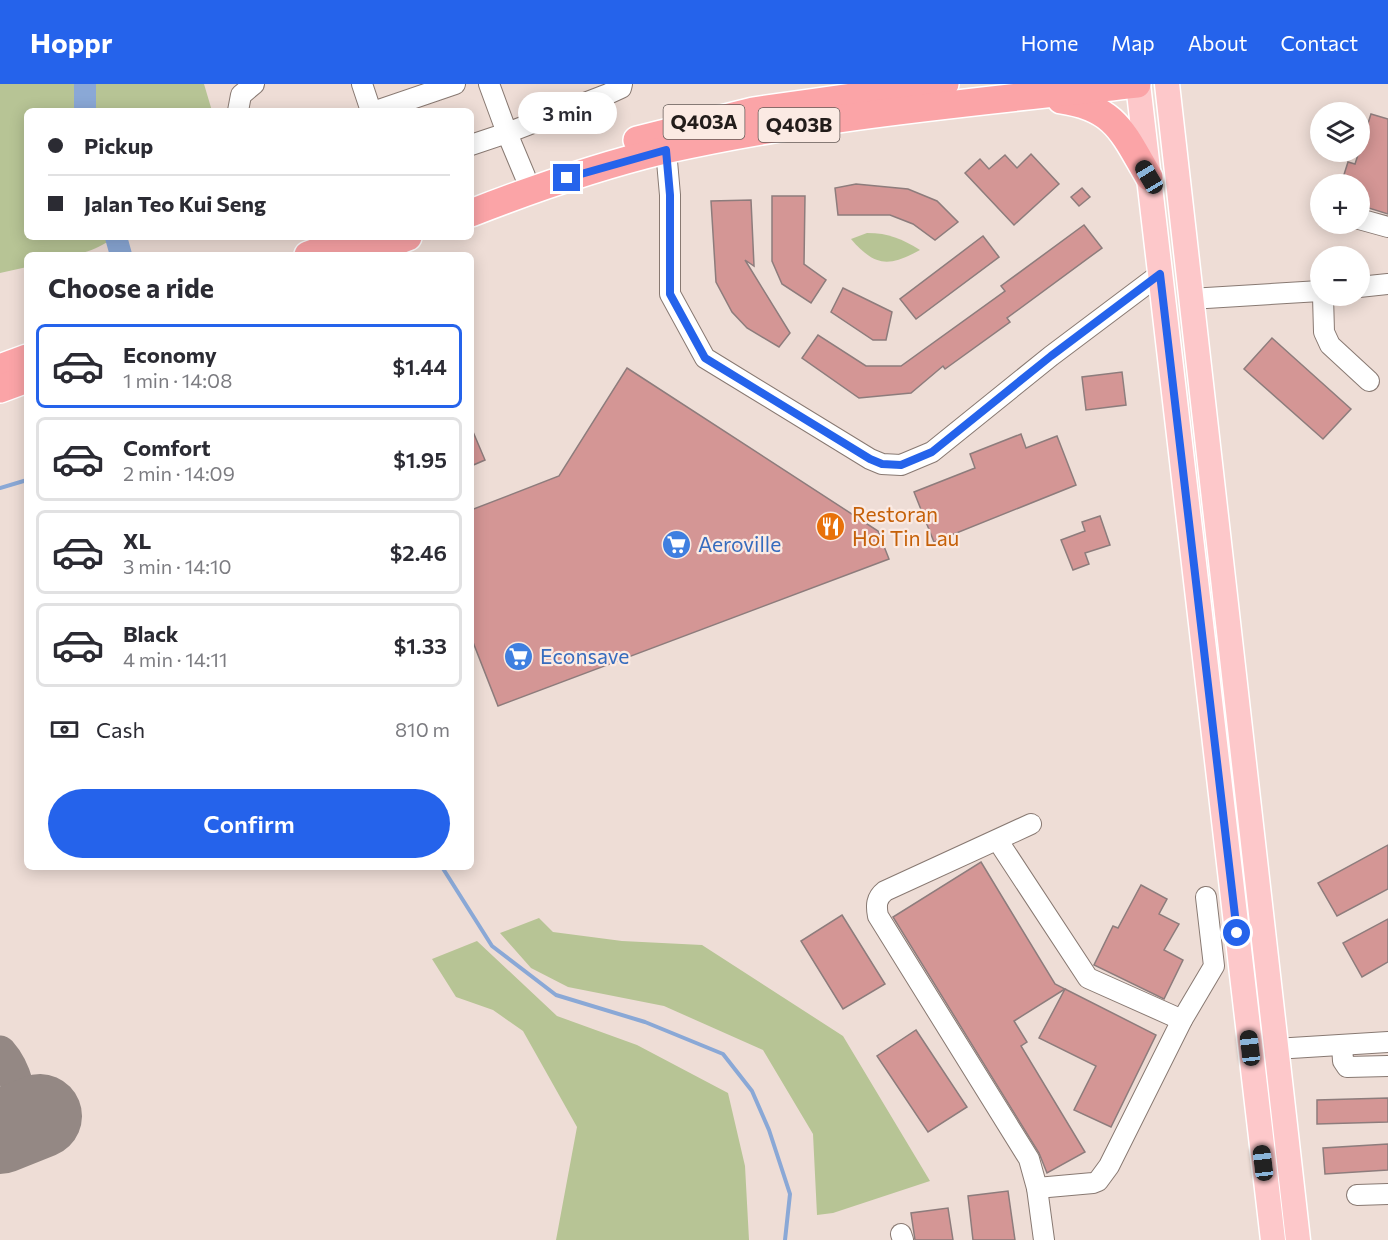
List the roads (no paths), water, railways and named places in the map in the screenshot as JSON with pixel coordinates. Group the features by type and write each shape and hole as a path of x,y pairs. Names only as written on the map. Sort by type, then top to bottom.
{"highway":[{"name":"Q403A","path":"474,195 636,140 753,111 945,84"},
{"name":"Q403B","path":"474,212 546,184 666,150 839,118 1138,84"},
{"path":"1035,96 1086,104 1103,112 1121,130 1149,177"},
{"path":"316,252 350,240"},
{"path":"369,252 400,240"},
{"path":"0,368 24,359"},
{"path":"0,389 24,380"}],"main road":[{"path":"1138,84 1273,1240"},
{"path":"1167,84 1218,554 1298,1240"},
{"path":"1258,1240 1269,1209"}],"street":[{"path":"239,108 241,95 254,84"},
{"path":"362,84 370,108"},
{"path":"385,108 455,84"},
{"path":"489,84 525,176"},
{"path":"474,145 608,94 621,88 622,84"},
{"path":"666,150 670,195 670,294 705,358 870,459 882,464 901,465 932,452 1051,356 1160,274"},
{"path":"1370,222 1388,227"},
{"path":"1370,286 1388,284"},
{"path":"1190,298 1310,292"},
{"path":"1323,306 1324,332 1330,345 1369,381"},
{"path":"1030,824 998,841 885,891 880,895 877,910 878,916 1029,1159 1037,1188 1044,1240"},
{"path":"998,841 1088,978 1182,1020"},
{"path":"1037,1188 1093,1183 1104,1175 1182,1020 1214,966 1206,897"},
{"path":"1275,1049 1388,1042"},
{"path":"1342,1045 1343,1061 1347,1067 1388,1066"},
{"path":"1357,1195 1388,1194"}],"waterway":[{"path":"85,84 85,108"},
{"path":"117,240 120,252"},
{"path":"0,488 24,481"},
{"path":"444,870 492,946 556,995 645,1022 723,1054 752,1091 769,1130 790,1194 785,1240"}],"place":[{"name":"Restoran Hoi Tin Lau","path":"831,527"},
{"name":"Aeroville","path":"677,545"},
{"name":"Econsave","path":"519,657"}]}
